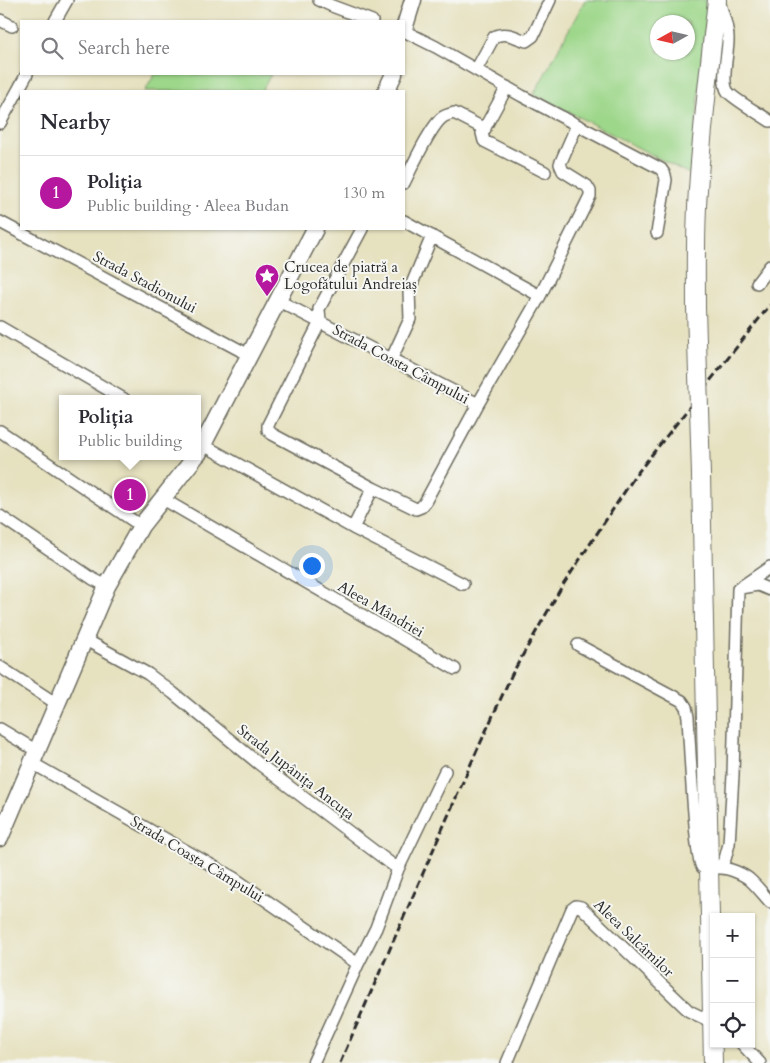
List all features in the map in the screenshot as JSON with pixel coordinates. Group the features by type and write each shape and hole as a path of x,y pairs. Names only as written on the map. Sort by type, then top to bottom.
{"main road":[{"path":"713,1003 715,868 696,308 696,245 703,126 718,0"},
{"path":"713,1048 713,1063"}],"street":[{"path":"56,20 67,0"},
{"path":"319,0 369,20"},
{"path":"476,70 494,37 498,34 505,34 526,41 533,36 550,0"},
{"path":"718,0 726,23 728,39 725,75 727,91 770,121"},
{"path":"405,27 413,2"},
{"path":"0,20 12,26"},
{"path":"405,31 661,169 666,180 657,233"},
{"path":"0,123 26,75"},
{"path":"386,90 394,75"},
{"path":"507,87 482,133 484,141 545,172"},
{"path":"405,181 434,127 441,118 454,113 485,129"},
{"name":"Strada Coasta Câmpului","path":"277,300 478,404 540,296 590,196 590,191 586,186 563,171 560,164 577,125"},
{"name":"Strada Stadionului","path":"0,222 249,355"},
{"path":"405,222 540,296"},
{"path":"201,443 314,230"},
{"name":"Strada Coasta Câmpului","path":"361,230 319,309 320,322 268,425 268,430 272,434 373,488"},
{"path":"391,360 410,319 409,291 432,236"},
{"path":"757,283 770,266"},
{"path":"0,327 117,395"},
{"path":"353,528 373,488 416,509 421,507 478,404"},
{"path":"0,431 141,526"},
{"path":"201,451 463,584"},
{"path":"0,838 107,586 141,526 190,460"},
{"name":"Aleea Mândriei","path":"163,499 454,669"},
{"path":"0,516 92,579 107,586"},
{"path":"738,589 770,567"},
{"path":"738,589 758,585 770,590"},
{"path":"715,868 725,859 729,844 733,775 738,589"},
{"name":"Strada Jupânița Ancuța","path":"84,639 154,679 258,763 398,869"},
{"path":"578,645 682,702 686,707 696,840 700,864 702,868 732,871 748,878 770,902"},
{"path":"0,667 57,704"},
{"name":"Strada Coasta Câmpului","path":"0,729 34,757 234,878 358,964"},
{"path":"313,1063 376,928 398,869 445,770"},
{"name":"Aleea Salcâmilor","path":"507,1063 572,910 576,906 581,907 689,1011 710,1028"},
{"path":"746,1048 760,1063"}],"green space":[{"path":"585,0 708,0 691,175 534,94"},
{"path":"154,75 270,75 263,90 146,90"}],"railway":[{"path":"340,1063 512,674 561,588 635,476 770,305"}],"place":[{"name":"Crucea de piatră a Logofătului Andreiaș","path":"267,297"},
{"name":"Poliția","path":"130,495"}]}
